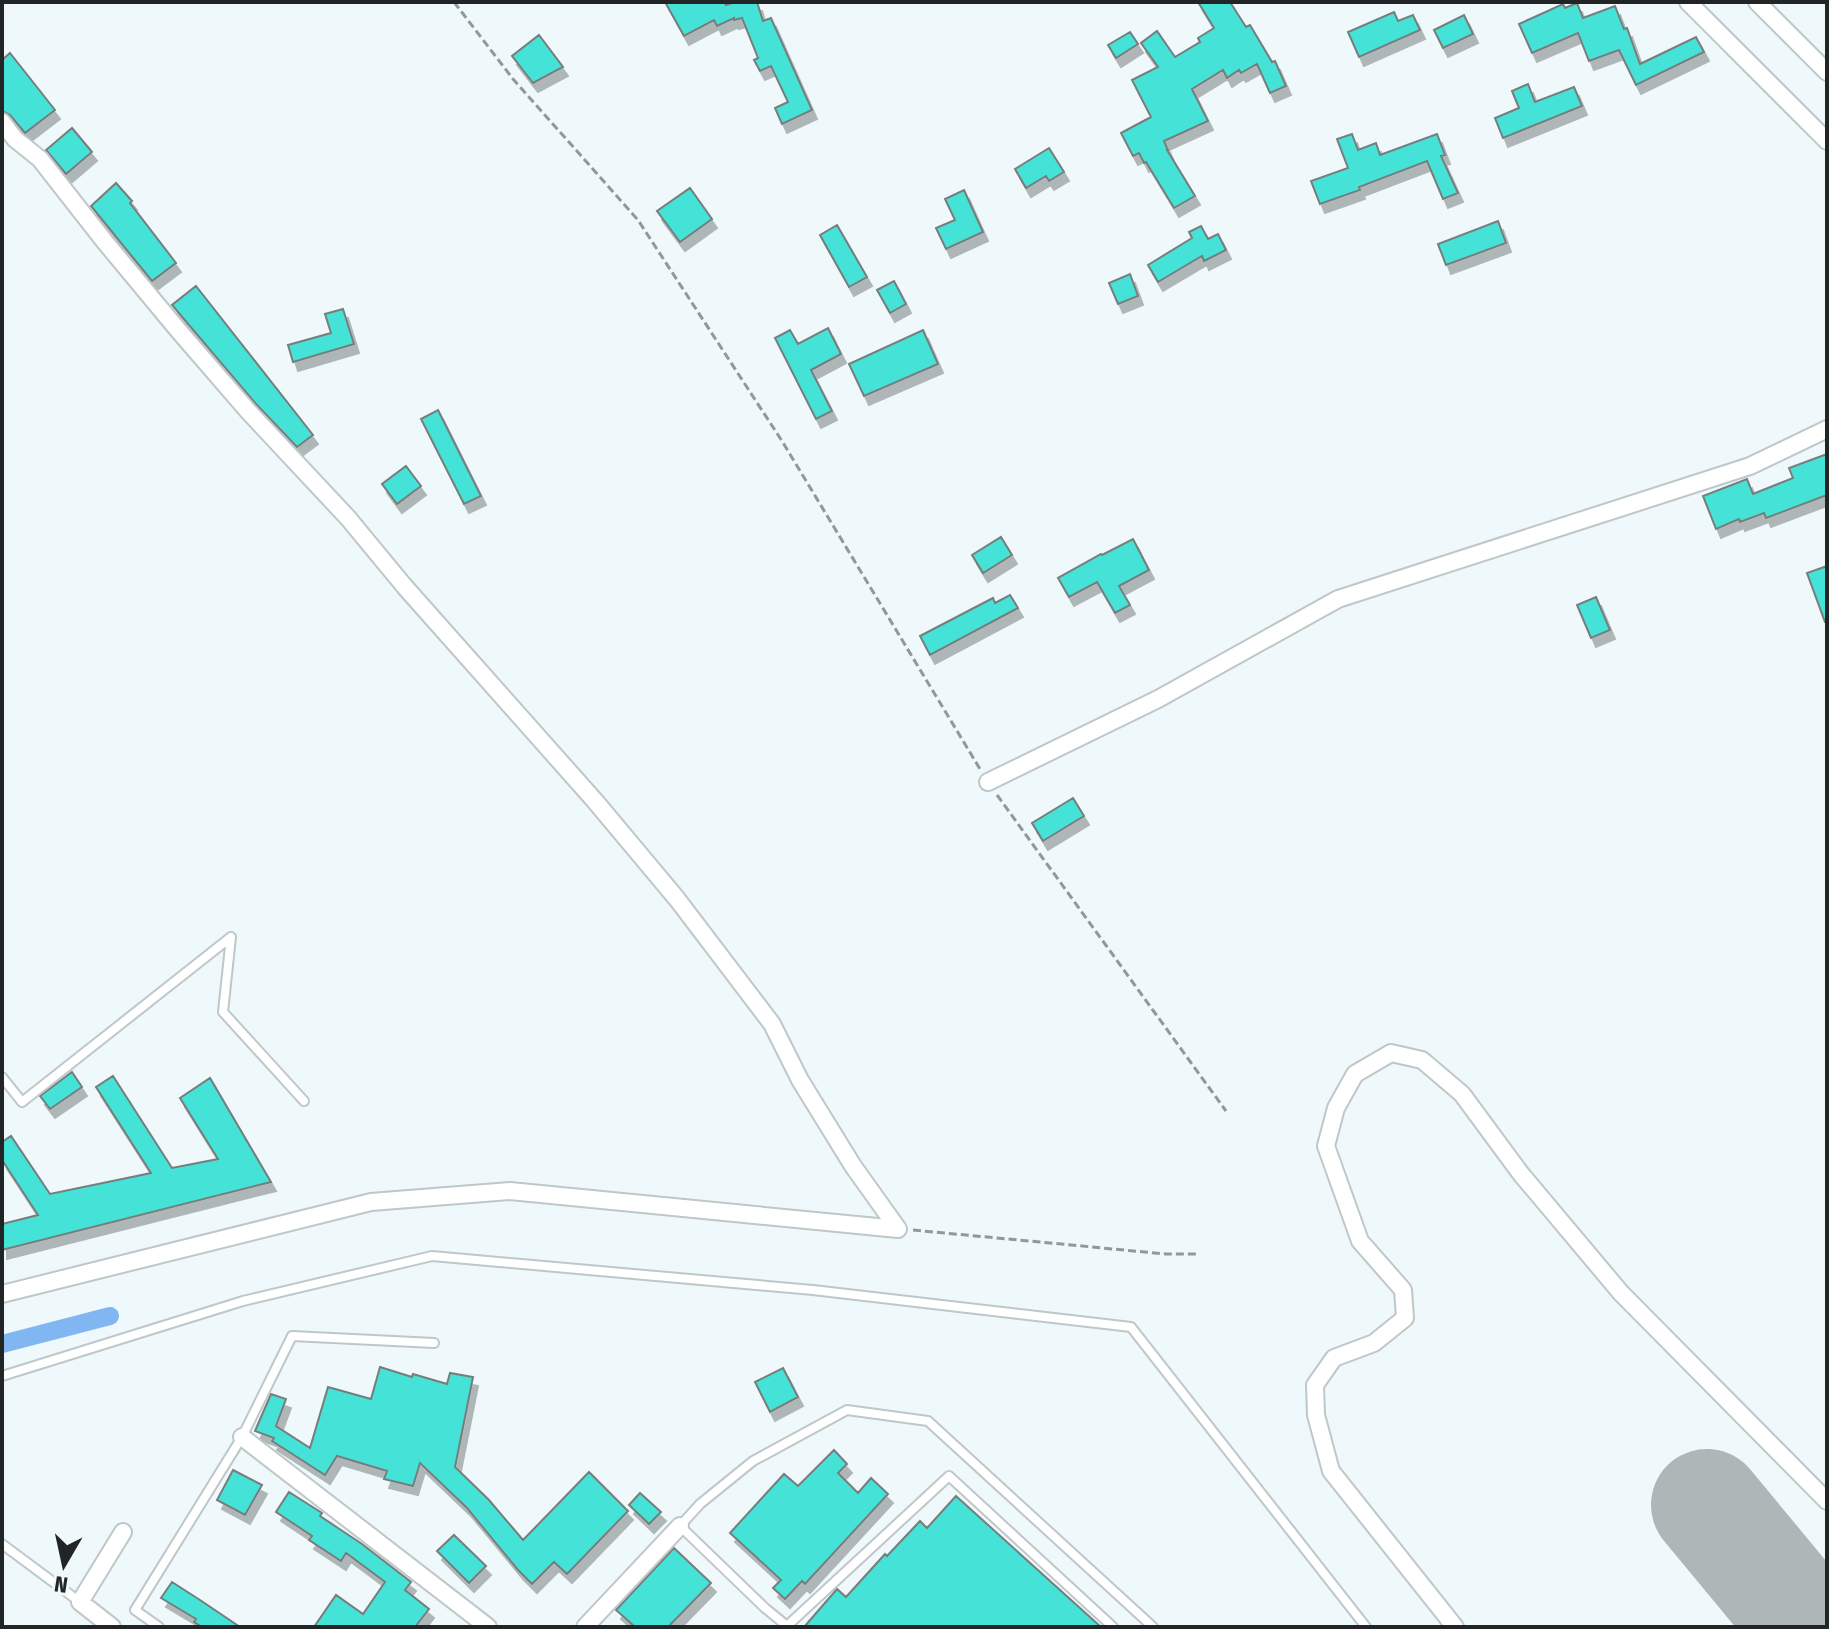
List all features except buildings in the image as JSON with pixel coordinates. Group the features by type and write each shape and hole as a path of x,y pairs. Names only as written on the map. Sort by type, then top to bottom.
{"street":[{"path":"1688,2 1827,141"},
{"path":"1757,2 1827,72"},
{"path":"2,122 15,139 40,159 188,342 348,518 677,899 772,1024 800,1080 853,1166 898,1229"},
{"path":"988,782 1158,699 1338,599 1750,466 1827,429"},
{"path":"1455,1627 1331,1471 1316,1415 1315,1385 1334,1358 1374,1343 1405,1318 1403,1290 1360,1241 1326,1146 1336,1108 1355,1074 1391,1053 1422,1060 1462,1094 1521,1174 1621,1293 1827,1501"},
{"path":"2,1294 371,1202 495,1192 898,1229"},
{"path":"242,1437 488,1627"},
{"path":"585,1627 680,1526"},
{"path":"112,1627 80,1602 123,1532"}],"lane":[{"path":"2,1077 22,1102 231,937 223,1012 304,1101"},
{"path":"2,1376 243,1301 432,1256 813,1290 1131,1327 1366,1627"},
{"path":"159,1627 135,1610 242,1437 292,1336 434,1343"},
{"path":"1113,1627 949,1476 786,1626 680,1526 700,1504 753,1461 847,1410 928,1421 1153,1627"},
{"path":"2,1544 80,1602"}],"path":[{"path":"454,2 513,79 638,220 782,441 988,782 1226,1111"},
{"path":"898,1229 1166,1254 1197,1254"}],"waterway":[{"path":"2,1344 110,1316"}],"runway":[{"path":"1707,1505 1808,1627"}]}
